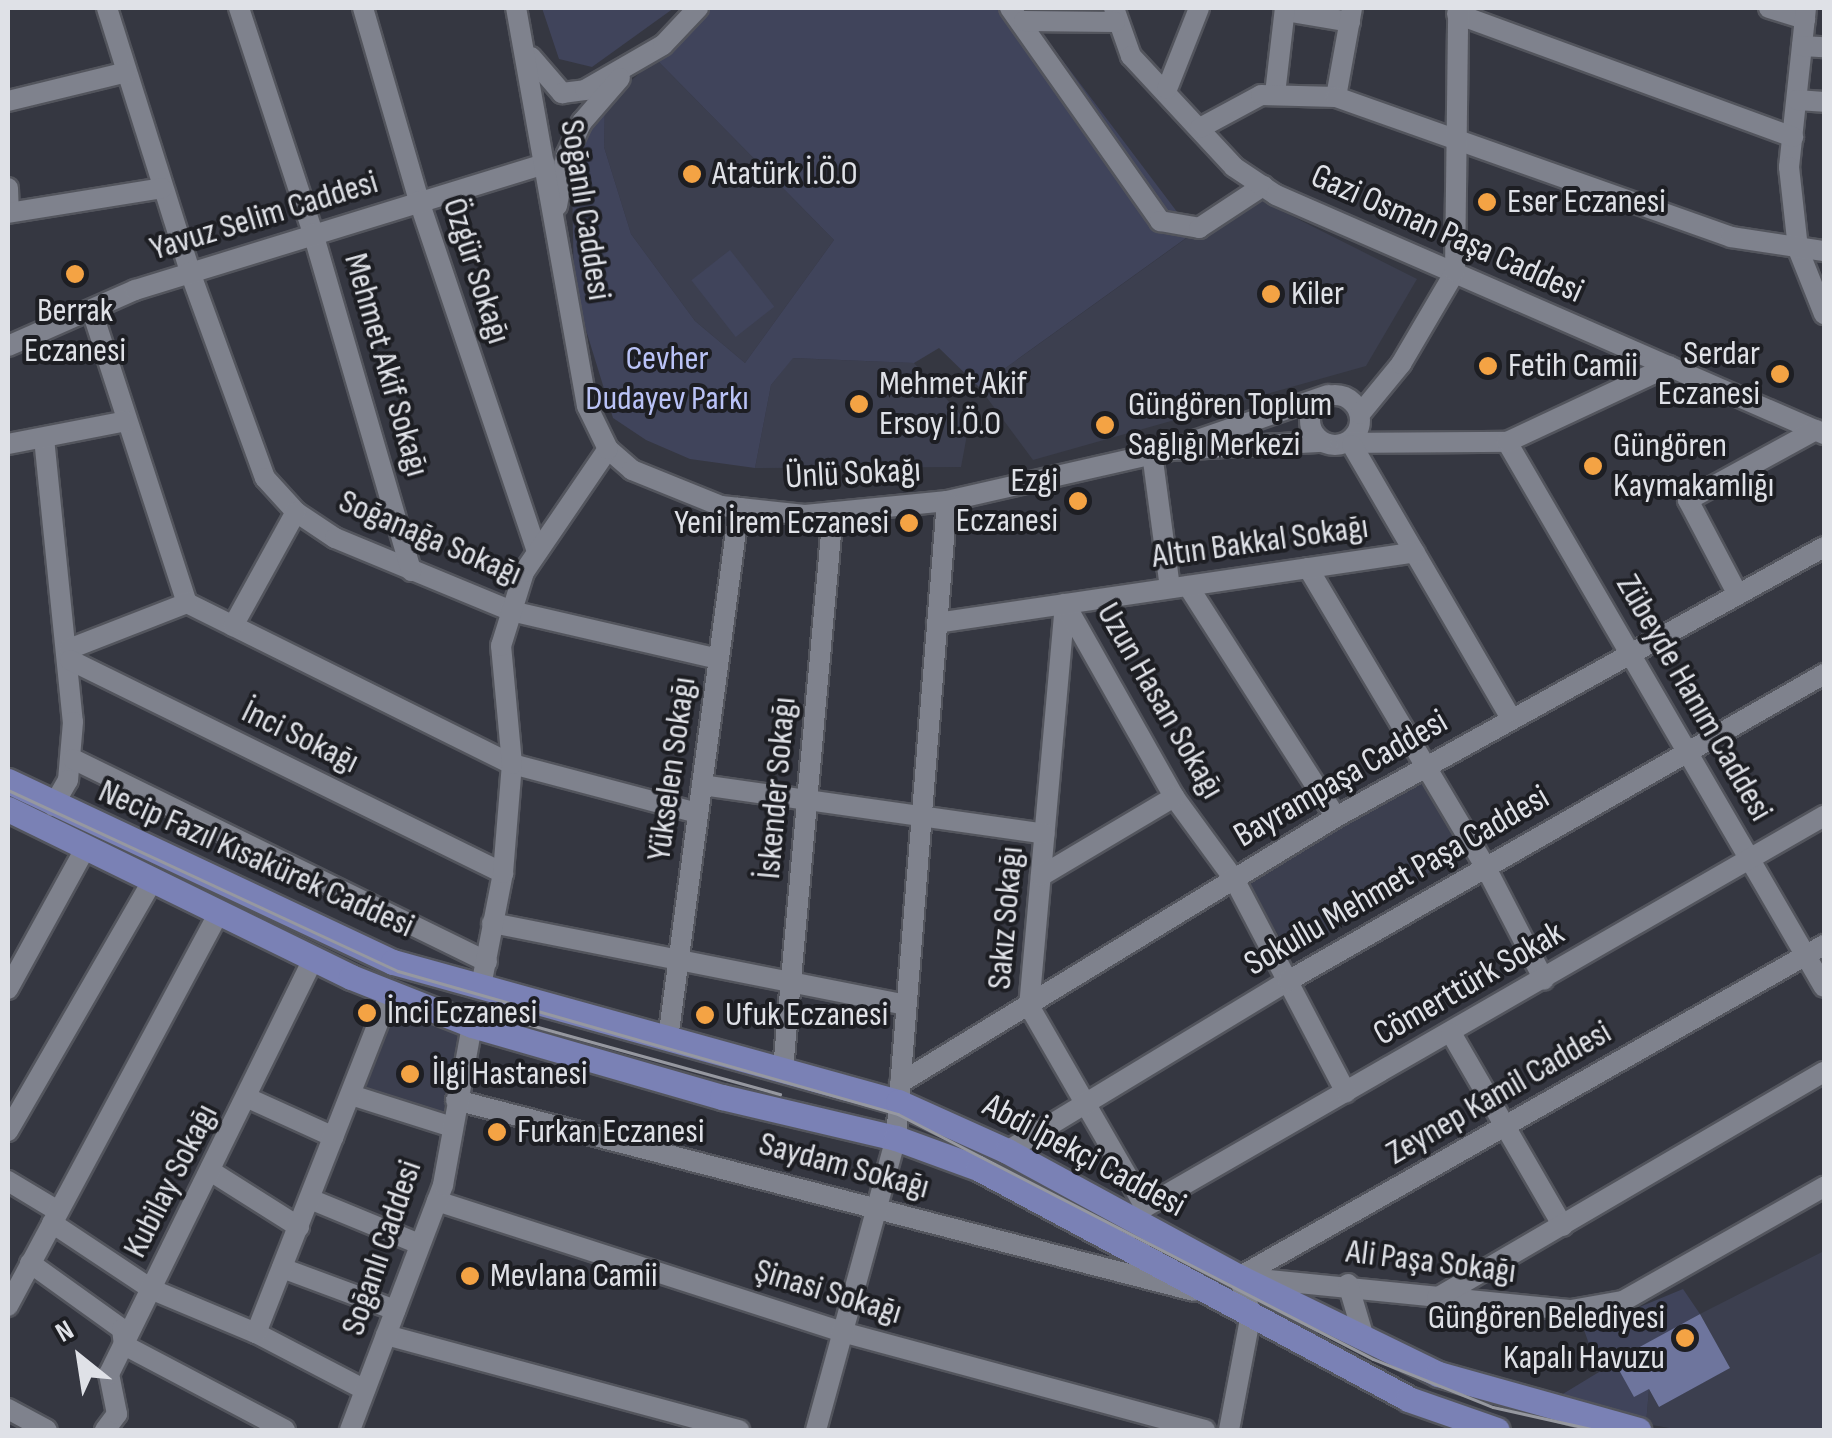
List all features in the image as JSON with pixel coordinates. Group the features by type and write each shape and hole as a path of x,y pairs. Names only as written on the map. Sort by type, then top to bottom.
{"main road":[{"name":"Necip Fazıl Kısakürek Caddesi","path":"8,782 393,962 484,974"},
{"name":"Necip Fazıl Kısakürek Caddesi","path":"8,809 218,915 390,993 472,1025"},
{"name":"Abdi İpekçi Caddesi","path":"484,974 668,1039 783,1069 899,1093 1239,1277 1364,1338 1498,1395 1638,1430"},
{"name":"Abdi İpekçi Caddesi","path":"472,1025 722,1097 896,1138 978,1168 1408,1398 1497,1430"}],"street":[{"name":"Soğanağa Sokağı","path":"107,8 190,272 265,478 296,512 335,538 511,611 719,659"},
{"name":"Mehmet Akif Sokağı","path":"239,8 313,233 412,571"},
{"name":"Özgür Sokağı","path":"363,8 418,202 537,552"},
{"name":"Soğanlı Caddesi","path":"516,8 545,164 552,233 587,406 608,449"},
{"path":"552,233 566,156 582,122 624,73 698,8"},
{"path":"1168,89 1199,8"},
{"path":"1769,8 1806,13 1793,136 1798,249 1824,314"},
{"path":"1275,94 1285,9 1351,15 1336,97"},
{"path":"1349,444 1358,431 1360,414 1401,364 1454,272 1458,10 1793,136"},
{"path":"1017,14 1114,15"},
{"path":"1017,14 1160,221 1200,228 1263,186"},
{"name":"Gazi Osman Paşa Caddesi","path":"1114,15 1132,56 1168,89 1234,168 1263,186 1820,432"},
{"path":"1802,46 1824,47"},
{"path":"526,48 562,92 624,73"},
{"path":"8,101 128,72"},
{"path":"1200,128 1261,95 1336,97 1730,238 1824,250"},
{"path":"1797,100 1824,102"},
{"name":"Yavuz Selim Caddesi","path":"8,346 190,272 545,164"},
{"path":"8,188 8,212 162,188"},
{"path":"92,311 187,603 512,764 698,813"},
{"path":"1322,442 1312,430 1310,414 1336,396 1401,364"},
{"path":"1162,451 1322,442 1507,442 1669,366"},
{"path":"1336,396 1360,414"},
{"path":"1162,451 1336,396"},
{"path":"8,444 126,421"},
{"path":"1737,593 1688,500 1820,432"},
{"path":"44,438 69,655 73,760 53,806"},
{"name":"Zübeyde Hanım Caddesi","path":"1507,442 1749,858 1816,951 1824,987"},
{"path":"1349,444 1511,718"},
{"path":"73,760 484,974 502,872 512,764 501,646 511,611 537,552 608,449"},
{"name":"Ünlü Sokağı","path":"608,449 632,470 739,508 833,512 947,502 1162,451"},
{"path":"1162,451 1179,587 1336,817"},
{"path":"816,1430 896,1138 947,502"},
{"name":"Yükselen Sokağı","path":"668,1039 739,508"},
{"path":"233,626 296,512"},
{"name":"İskender Sokağı","path":"783,1069 794,982 833,512"},
{"name":"Bayrampaşa Caddesi","path":"899,1093 1029,1006 1336,817 1737,593 1823,550"},
{"name":"Altın Bakkal Sokağı","path":"937,623 1415,552"},
{"path":"1308,568 1486,866 1544,980"},
{"path":"69,655 187,603"},
{"name":"Uzun Hasan Sokağı","path":"1065,604 1174,797 1234,880 1346,1092"},
{"name":"Sakız Sokağı","path":"1065,604 1029,1006 1145,1207"},
{"name":"İnci Sokağı","path":"69,655 502,872"},
{"name":"Sokullu Mehmet Paşa Caddesi","path":"1007,1151 1288,981 1824,674"},
{"path":"702,785 1045,834"},
{"path":"1041,876 1174,797"},
{"name":"Cömerttürk Sokak","path":"1145,1207 1824,816"},
{"path":"8,989 85,849"},
{"path":"8,1132 151,882"},
{"path":"8,1306 218,915"},
{"path":"492,924 906,1005"},
{"name":"Zeynep Kamil Caddesi","path":"1239,1277 1816,951"},
{"name":"Kubilay Sokağı","path":"105,1430 117,1414 109,1374 212,1172 313,959"},
{"path":"256,1333 390,993"},
{"name":"Soğanlı Caddesi","path":"350,1430 437,1201 472,1025"},
{"path":"1451,1033 1563,1226"},
{"path":"1437,1298 1824,1072"},
{"path":"351,1095 452,1127"},
{"path":"248,1098 334,1137"},
{"name":"Saydam Sokağı","path":"456,1100 1216,1297"},
{"path":"212,1172 299,1227"},
{"path":"8,1181 153,1290 256,1333 365,1390"},
{"name":"Ali Paşa Sokağı","path":"1239,1277 1348,1284 1437,1298 1572,1310 1623,1301 1824,1188"},
{"path":"310,1199 418,1244"},
{"name":"Şinasi Sokağı","path":"437,1201 842,1332 1205,1430"},
{"path":"30,1263 122,1330 124,1345 286,1430"},
{"path":"282,1268 395,1310"},
{"path":"1229,1430 1251,1314 1239,1277"},
{"path":"1348,1284 1364,1338"},
{"path":"386,1335 739,1430"},
{"path":"8,1409 47,1430"}],"shaded area":[{"path":"656,59 834,240 745,363 695,321 631,234 604,147 605,103"},
{"path":"1248,194 1417,279 1366,366 1033,460 979,387"},
{"name":"Mehmet Akif Ersoy İ.Ö.O","path":"792,358 914,363 969,424 961,467 755,468 771,385"},
{"path":"1420,779 1464,852 1291,956 1247,883"},
{"name":"İlgi Hastanesi","path":"392,1002 466,1034 443,1117 359,1088"},
{"path":"1824,1251 1824,1430 1681,1430 1646,1424 1649,1389 1659,1407 1729,1368 1700,1314"},
{"name":"Güngören Belediyesi Kapalı Havuzu","path":"1700,1314 1730,1368 1659,1407 1649,1389 1634,1397 1614,1361"}],"green space":[{"path":"542,8 674,8 592,67 559,59"},
{"name":"Cevher Dudayev Parkı","path":"700,8 1023,8 1193,233 979,387 939,348 914,363 793,358 771,385 755,468 690,459 646,440 613,418 574,291 572,180 577,149 605,103 604,147 631,234 695,321 745,363 834,240 656,59"},
{"path":"730,250 774,307 736,337 691,280"},
{"path":"1683,1289 1700,1314 1614,1362 1649,1389 1646,1424 1548,1403 1599,1372 1584,1330"}],"tram line":[{"path":"8,790 398,971 898,1114 1373,1359 1493,1407 1596,1430"},
{"path":"466,1007 780,1094"}],"place":[{"name":"Atatürk İ.Ö.O","path":"692,174"},
{"name":"Eser Eczanesi","path":"1487,202"},
{"name":"Berrak Eczanesi","path":"75,274"},
{"name":"Kiler","path":"1271,294"},
{"name":"Fetih Camii","path":"1488,366"},
{"name":"Serdar Eczanesi","path":"1780,374"},
{"name":"Mehmet Akif Ersoy İ.Ö.O","path":"859,404"},
{"name":"Güngören Toplum Sağlığı Merkezi","path":"1105,425"},
{"name":"Güngören Kaymakamlığı","path":"1593,466"},
{"name":"Ezgi Eczanesi","path":"1078,501"},
{"name":"Yeni İrem Eczanesi","path":"909,523"},
{"name":"İnci Eczanesi","path":"367,1013"},
{"name":"Ufuk Eczanesi","path":"705,1015"},
{"name":"İlgi Hastanesi","path":"410,1074"},
{"name":"Furkan Eczanesi","path":"497,1132"},
{"name":"Mevlana Camii","path":"470,1276"},
{"name":"Güngören Belediyesi Kapalı Havuzu","path":"1685,1338"}]}
